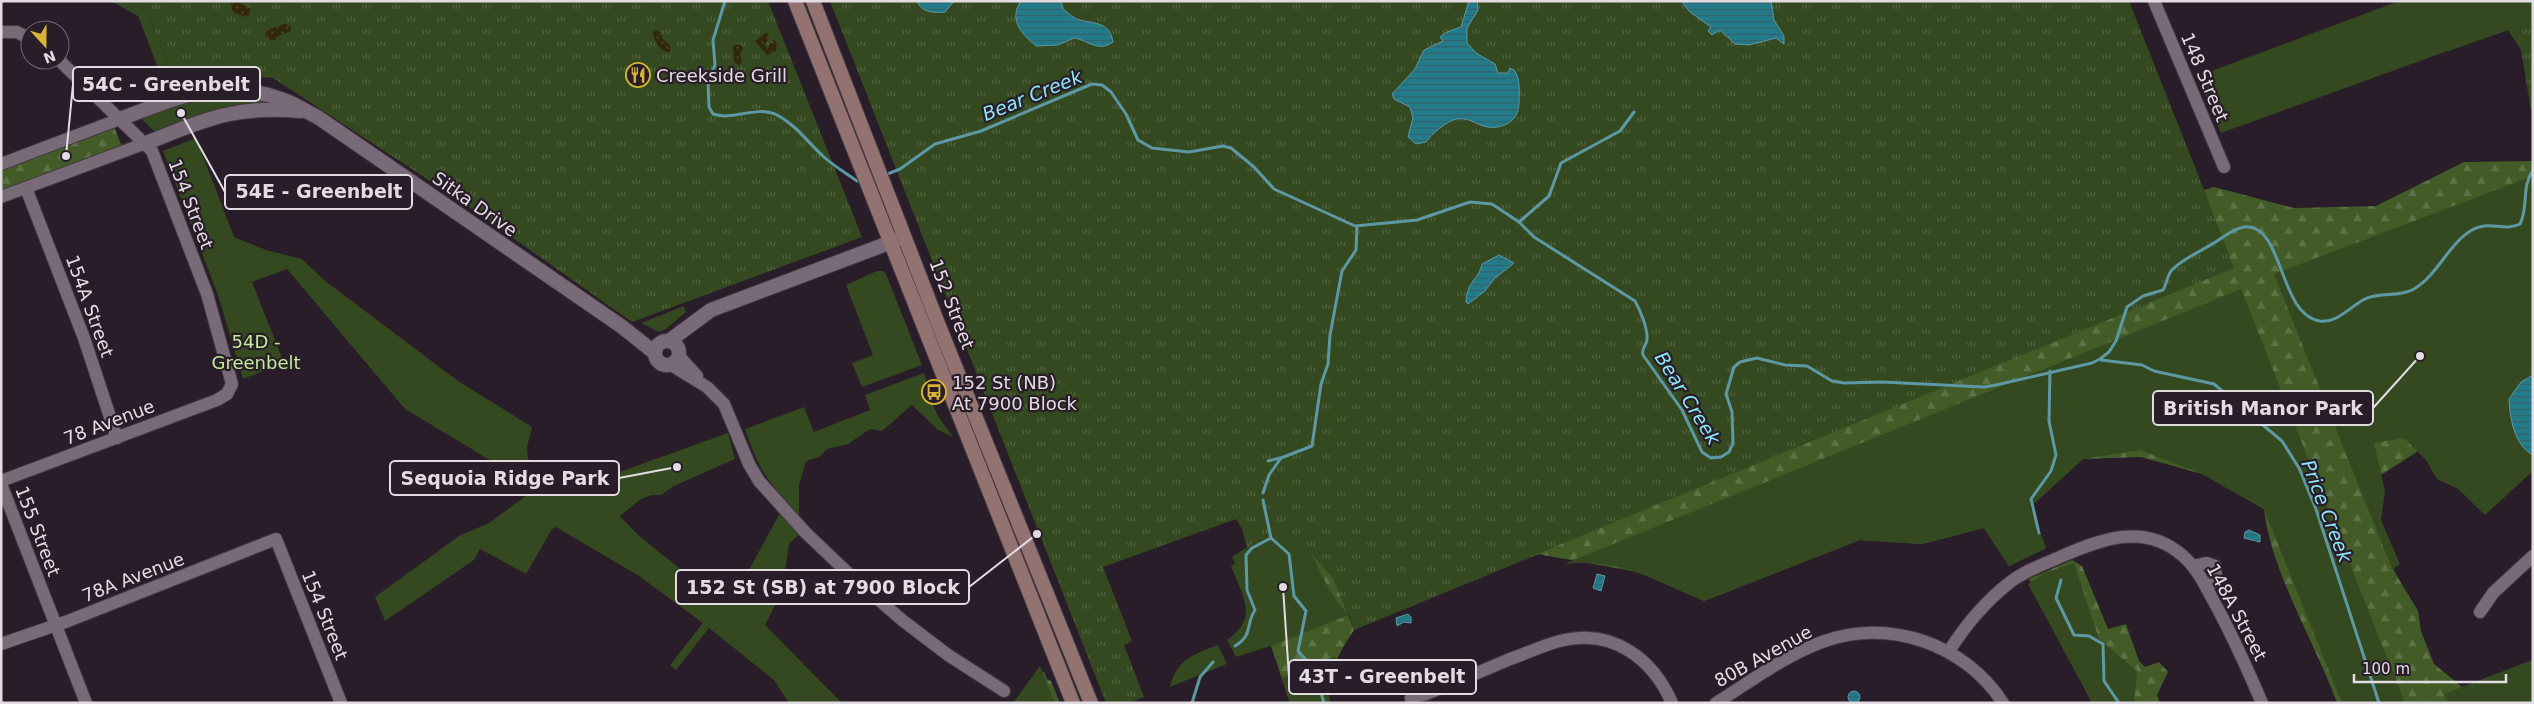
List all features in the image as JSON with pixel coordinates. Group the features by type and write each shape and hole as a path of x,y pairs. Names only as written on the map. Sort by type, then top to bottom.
{"main road":[{"name":"152 Street","path":"795,1 872,195 889,243 1073,703"},
{"name":"152 Street","path":"813,1 1091,703"}],"street":[{"name":"148 Street","path":"2154,1 2224,167"},
{"path":"7,32 20,36"},
{"name":"154 Street","path":"69,70 146,143 152,151 210,305 231,376 231,388 227,394"},
{"name":"Sitka Drive","path":"120,119 185,94 222,89 266,94 283,99 308,112 621,326 669,351"},
{"path":"1,197 228,113 261,109 308,112"},
{"path":"1,164 120,119"},
{"name":"154A Street","path":"26,188 84,338 117,438"},
{"path":"906,237 711,310 702,316 669,351 724,404 749,464 759,481 805,532 849,574 902,620 948,655 1004,691"},
{"name":"78 Avenue","path":"1,483 217,400 227,394"},
{"name":"155 Street","path":"1,483 86,703"},
{"name":"148A Street","path":"1949,652 1963,632 1995,595 2022,574 2105,540 2123,536 2141,536 2169,545 2193,566 2233,635 2262,703"},
{"name":"154 Street","path":"276,539 341,703"},
{"name":"78A Avenue","path":"1,644 56,625 276,539"},
{"path":"2480,612 2492,593 2533,556"},
{"path":"2193,566 2206,562 2215,566 2216,577 2206,588"},
{"name":"80B Avenue","path":"1716,703 1804,650 1844,636 1867,633 1897,634 1949,652 1980,675 2003,703"},
{"path":"1412,703 1411,698 1426,694 1551,643 1580,638 1609,641 1638,656 1658,676 1672,703"}],"green space":[{"path":"111,1 143,1 176,86 166,89 138,16"},
{"path":"143,1 768,1 862,237 632,322 462,202 273,78 218,74 175,83"},
{"path":"830,1 2129,1 2235,268 1354,630 1349,615 1294,539 1283,530 1261,541 1260,539 1247,548 1242,529 1236,519 1103,567 1132,641 1124,645 1144,697 1129,703 1106,703"},
{"path":"2399,1 2533,1 2533,20 2221,133 2198,76"},
{"path":"2472,1 2533,1 2533,122 2521,50 2508,30 2446,52"},
{"path":"223,93 283,103 157,134 139,116 187,98"},
{"path":"114,126 122,147 1,192 1,169"},
{"name":"54D - Greenbelt","path":"196,138 234,237 266,250 302,259 324,280 458,381 532,427 527,447 528,459 586,484 728,433 735,459 674,486 661,495 652,495 641,499 620,516 638,535 715,597 727,583 746,575 780,513 800,534 789,544 782,592 765,625 842,703 789,703 774,680 709,628 676,670 670,665 703,623 639,576 556,527 552,529 526,574 480,549 474,560 385,621 375,597 459,536 489,523 534,490 495,463 405,409 287,269 252,282 284,363 243,379 218,295 163,151"},
{"path":"2533,161 2533,351 2423,448 2381,475 2381,520 2391,554 2388,557 2394,571 2418,611 2421,631 2434,664 2462,687 2533,660 2533,703 2337,703 2284,582 2268,533 2264,509 2202,474 2141,457 2083,459 2030,507 2046,548 2009,566 1984,528 1922,544 1860,540 1704,601 1638,572 1537,554 2234,268 2204,190 2214,187 2294,208 2376,206 2464,162"},
{"path":"2533,176 2533,471 2485,515 2458,489 2437,479 2426,460 2404,438 2374,443 2385,491 2381,520 2400,564 2393,571 2274,274"},
{"path":"877,271 882,271 886,274 922,365 862,387 852,363 873,355 846,285"},
{"path":"2241,289 2405,703 2342,703 2264,509 2202,474 2140,450 2083,459 2030,507 2046,548 2009,566 1984,528 1922,544 1860,540 1704,601 1636,572 1619,567 1583,563 1564,564"},
{"path":"684,306 686,312 666,329 659,332 641,323"},
{"path":"924,373 928,387 926,390 938,416 953,437 938,430 912,405 882,431 870,429 848,444 827,449 819,457 806,461 799,485 799,515 766,476 755,456 745,429 804,407 814,432 870,410 865,395"},
{"path":"1283,530 1294,539 1305,541 1314,557 1333,578 1354,630 1335,664 1330,683 1330,703 1290,703 1271,646 1265,642"},
{"path":"1283,530 1294,539 1305,541 1329,589 1349,615 1271,646 1236,657 1227,640 1243,623 1246,606 1231,566 1235,564 1232,557 1260,539 1261,541"},
{"path":"2072,560 2082,566 2108,629 2126,624 2139,661 2145,667 2159,662 2168,672 2157,695 2160,703 2092,703 2029,579"},
{"path":"2074,563 2099,639 2137,671 2134,703 2092,703 2028,584 2045,573"},
{"path":"1218,645 1227,664 1170,687 1181,664 1194,655"},
{"path":"1336,656 1328,693 1330,703 1290,703 1282,678"},
{"path":"2533,660 2533,703 2448,703 2444,694"},
{"path":"1040,666 1055,703 1013,703"},
{"path":"1044,671 1047,679 1051,681 1060,703 1013,703"}],"sand":[{"path":"236,1 250,8 249,15 245,17 233,12 231,4"},
{"path":"284,24 291,26 290,32 280,35 275,40 267,39 265,34 270,29"},
{"path":"654,30 659,31 663,39 670,45 670,52 663,51 658,46 652,33"},
{"path":"767,32 769,38 764,46 768,46 774,39 777,45 775,52 767,55 755,41"},
{"path":"737,44 741,45 743,49 740,55 742,62 739,65 734,62 733,47"}],"water":[{"path":"917,1 954,1 945,12 937,12 925,10"},
{"path":"1021,1 1061,1 1063,9 1073,17 1105,27 1109,31 1113,42 1108,45 1098,46 1074,38 1058,45 1036,46 1026,37 1016,20 1017,8"},
{"path":"1469,1 1477,1 1478,10 1467,28 1467,43 1476,53 1495,64 1498,73 1508,73 1510,68 1514,70 1518,77 1519,86 1518,110 1512,120 1496,127 1483,126 1464,119 1453,120 1440,128 1426,142 1416,144 1408,137 1413,118 1410,107 1394,99 1392,94 1415,69 1424,50 1443,41 1440,37 1447,32 1461,27"},
{"path":"1681,1 1771,1 1774,20 1784,36 1784,44 1776,38 1749,45 1735,44 1720,30 1712,35 1708,31 1711,27 1690,12"},
{"path":"1499,255 1514,263 1494,279 1485,291 1468,304 1466,302 1468,289 1482,264"},
{"path":"2533,375 2533,455 2521,445 2517,438 2510,414 2509,399 2521,382"},
{"path":"2249,530 2260,535 2260,542 2244,538 2245,532"},
{"path":"1597,574 1605,576 1601,591 1593,588"},
{"path":"1408,614 1411,617 1411,623 1404,622 1397,626 1396,618"},
{"path":"1852,691 1856,691 1860,697 1856,703 1852,703 1848,699 1848,695"}],"waterway":[{"name":"Bear Creek","path":"725,1 713,40 715,65 708,82 709,107 713,114 720,116 760,112 775,114 796,128 832,164 857,181 862,180"},
{"name":"Bear Creek","path":"885,175 900,169 935,144 981,131 1092,84 1102,85 1111,92 1126,114 1138,140 1152,148 1189,152 1223,146 1231,148 1254,167 1274,189 1355,226 1417,220 1470,202 1492,204 1519,222 1534,237 1635,301 1646,330 1647,340 1643,355 1682,410 1702,452 1711,458 1721,457 1729,452 1733,443 1732,412 1726,394 1734,367 1740,362 1757,358 1785,365 1807,366 1832,381 1844,383 1882,382 1984,387 2092,363 2109,352 2116,341 2127,307 2143,296 2163,290 2170,272 2182,262 2233,231 2244,227 2257,229 2267,239 2275,253 2296,303 2306,315 2320,321 2332,320 2369,297 2408,292 2414,289 2430,276 2456,243 2472,230 2484,226 2508,227 2520,224 2523,217 2527,183 2533,170"},
{"path":"1519,222 1549,196 1561,163 1620,131 1634,112"},
{"path":"1263,493 1269,475 1281,458 1312,446 1321,384 1328,364 1330,335 1342,271 1356,250 1357,226"},
{"name":"Price Creek","path":"2101,360 2142,365 2154,371 2214,384 2282,441 2299,468 2316,509 2379,703"},
{"path":"2039,533 2031,499 2051,471 2056,455 2049,421 2050,371"},
{"path":"1268,461 1280,458"},
{"path":"1235,646 1245,637 1255,610 1247,590 1246,555 1252,548 1271,538 1263,500"},
{"path":"1271,538 1289,554 1294,596 1306,611 1298,651 1314,669 1324,703"},
{"path":"2061,580 2056,598 2074,635 2089,636 2103,644 2104,681 2119,703"},
{"path":"1192,703 1200,677 1213,662"}],"place":[{"name":"Creekside Grill","path":"638,75"},
{"name":"54E - Greenbelt","path":"181,113"},
{"name":"54C - Greenbelt","path":"66,156"},
{"name":"British Manor Park","path":"2420,356"},
{"name":"152 St (NB) At 7900 Block","path":"934,392"},
{"name":"Sequoia Ridge Park","path":"677,467"},
{"name":"152 St (SB) at 7900 Block","path":"1037,534"},
{"name":"43T - Greenbelt","path":"1283,587"}]}
